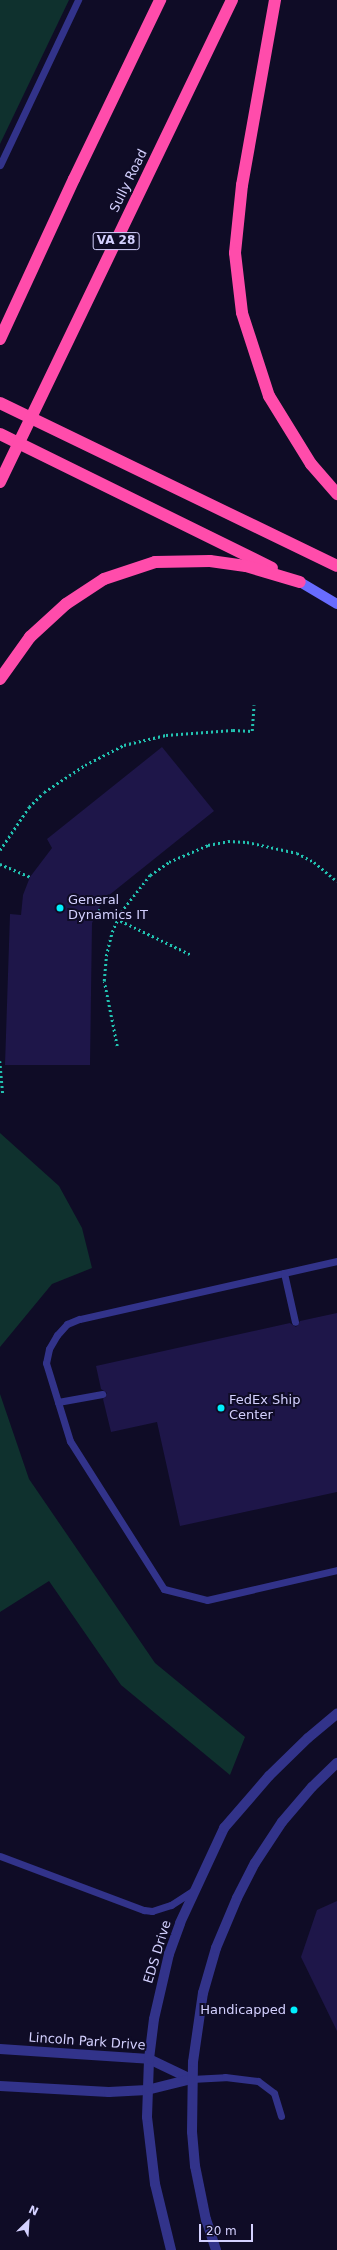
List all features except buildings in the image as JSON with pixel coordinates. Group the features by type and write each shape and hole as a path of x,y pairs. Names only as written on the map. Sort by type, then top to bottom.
{"highway":[{"path":"0,339 74,179 160,0"},
{"name":"Sully Road","path":"0,482 232,0"},
{"path":"275,0 242,185 234,253 242,313 269,396 311,464 337,494"},
{"path":"0,403 337,566"},
{"path":"0,434 300,582"},
{"path":"0,679 30,637 66,604 104,579 155,562 210,561 246,566 300,582"}],"main road":[{"path":"300,582 337,604"}],"street":[{"name":"EDS Drive","path":"171,2250 154,2177 147,2117 149,2059 154,2019 169,1954 194,1890 224,1828 268,1776 308,1738 337,1714"},
{"path":"216,2250 206,2220 195,2166 191,2079 197,2023 204,1986 216,1948 237,1898 255,1863 282,1822 312,1787 337,1764"},
{"name":"Lincoln Park Drive","path":"0,2049 149,2059 191,2079"},
{"path":"0,2086 108,2092 147,2090 191,2079"}],"lane":[{"path":"0,165 78,0"},
{"path":"337,1261 93,1316 67,1324 56,1335 49,1349 46,1363 70,1442 164,1589 207,1600 337,1570"},
{"path":"284,1273 295,1322"},
{"path":"58,1402 102,1394"},
{"path":"0,1856 144,1910 152,1911 171,1905 194,1890"},
{"path":"191,2079 226,2077 258,2081 274,2093 281,2116"}],"path":[{"path":"0,850 29,807 49,788 85,765 124,745 166,735 210,731 252,731 254,705"},
{"path":"117,1046 104,981 106,956 118,919 135,892 150,875 169,862 189,853 208,845 228,841 274,846 297,853 314,862 337,882"},
{"path":"0,864 30,877"},
{"path":"98,910 190,954"},
{"path":"0,1061 3,1095"}],"green space":[{"path":"0,0 69,0 0,144"},
{"path":"0,1133 59,1186 82,1228 92,1268 52,1284 0,1347"},
{"path":"0,1394 29,1479 155,1663 245,1737 230,1775 121,1685 49,1581 0,1612"}],"place":[{"name":"General Dynamics IT","path":"60,908"},
{"name":"FedEx Ship Center","path":"221,1408"},
{"name":"Handicapped","path":"294,2010"}]}
